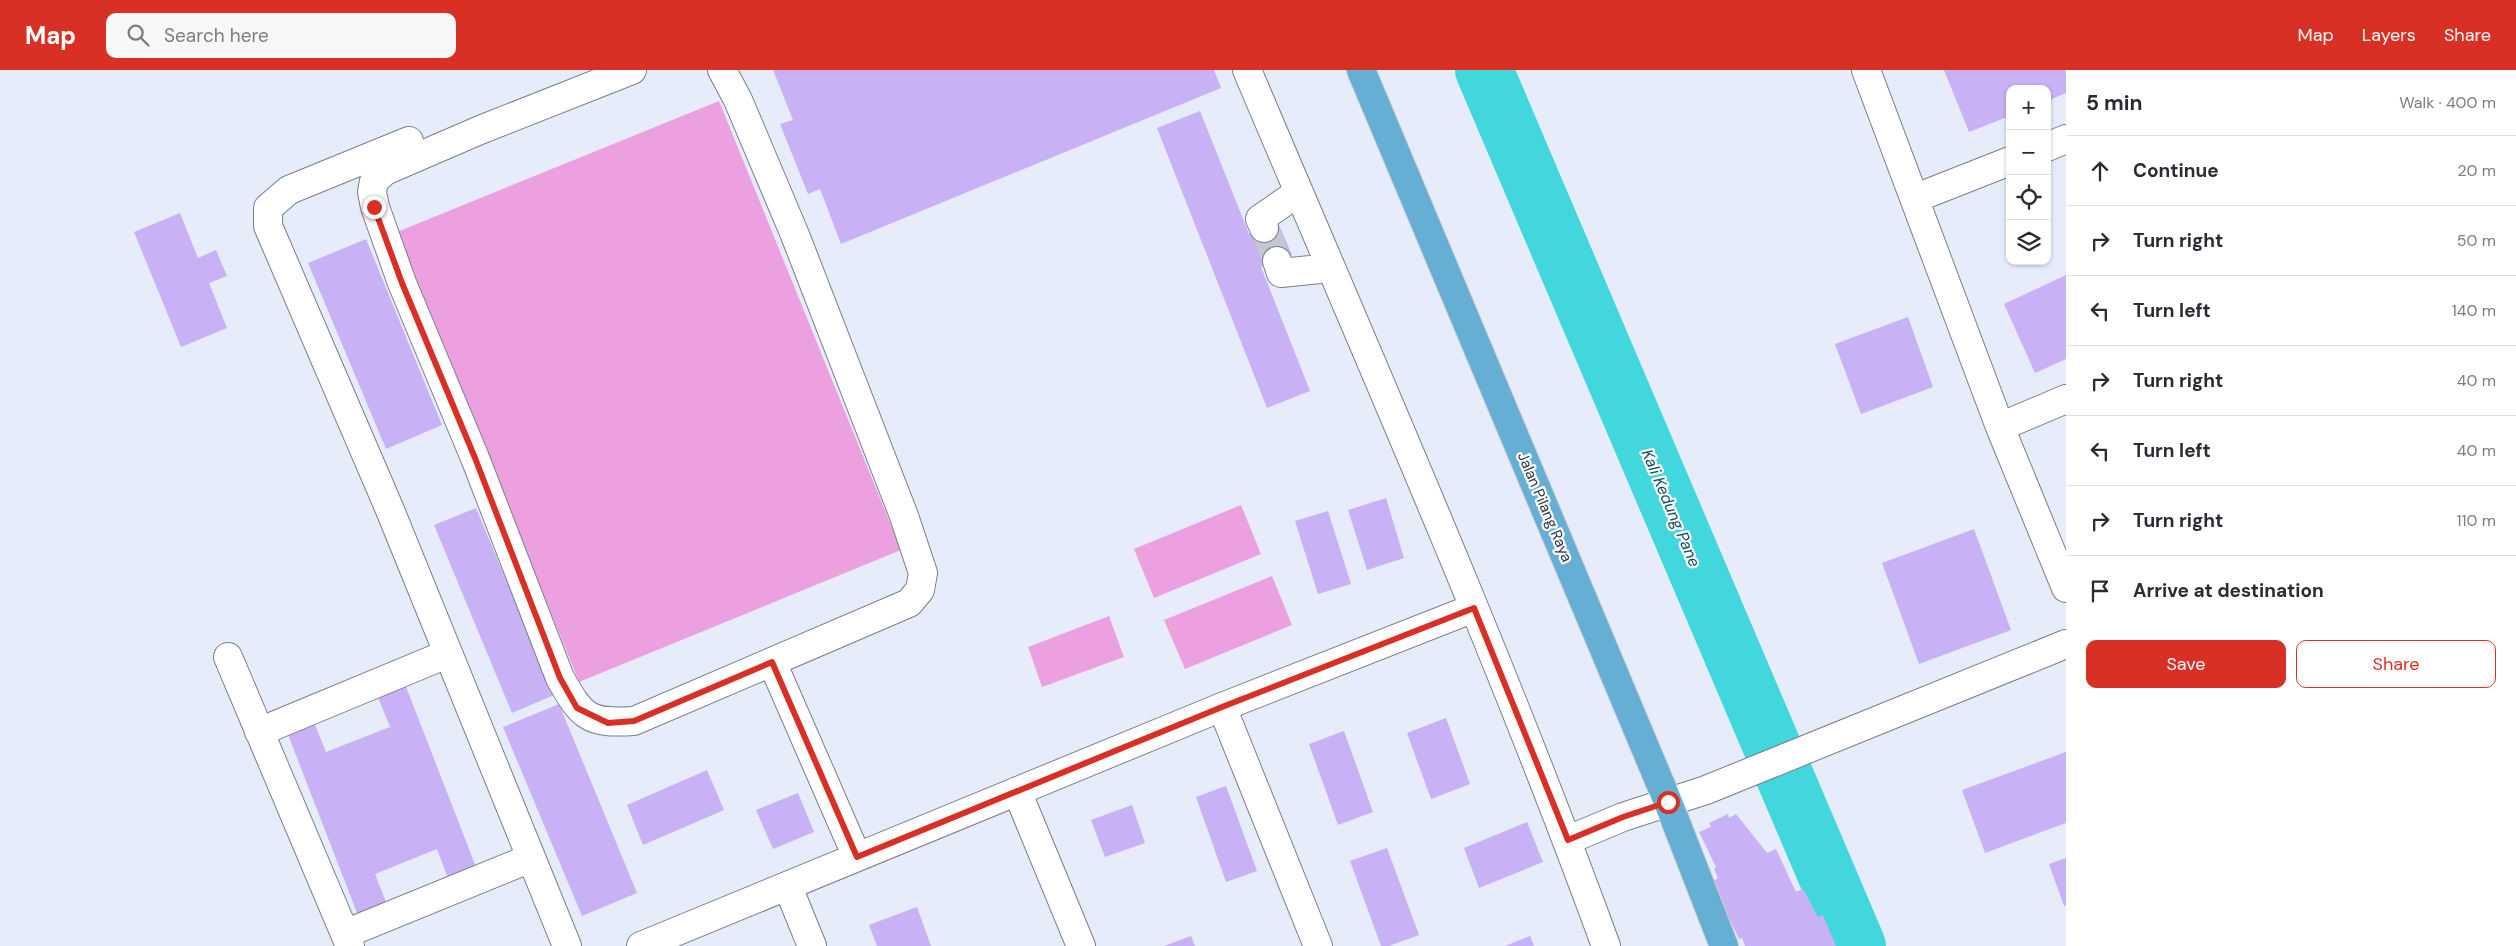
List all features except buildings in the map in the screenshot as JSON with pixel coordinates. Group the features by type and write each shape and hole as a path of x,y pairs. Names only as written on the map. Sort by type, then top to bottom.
{"highway":[{"name":"Jalan Pilang Raya","path":"1361,70 1668,802 1724,946"}],"street":[{"path":"567,946 390,510 268,226 268,208 289,190 581,70"},
{"path":"632,70 480,130 385,171 374,181 372,192 374,207 402,283 475,458 560,678 577,708 608,723 634,721 909,603 920,590 922,573 904,516 795,235 738,100 722,70"},
{"path":"1247,70 1474,608 1577,836 1606,946"},
{"path":"1866,70 1916,198 2000,427 2066,588"},
{"path":"2051,145 2066,139"},
{"path":"1916,198 2006,163"},
{"path":"1264,228 1260,219 1299,192"},
{"path":"1277,261 1281,273 1330,268"},
{"path":"2000,427 2066,399"},
{"path":"641,946 1222,707 1474,608"},
{"path":"1577,836 1623,817 1706,790 2066,644"},
{"path":"260,732 447,654"},
{"path":"228,657 347,940 531,858"},
{"path":"772,662 857,857"},
{"path":"1222,707 1318,946"},
{"path":"1017,791 1081,946"},
{"path":"788,886 812,946"}],"shaded area":[{"path":"719,101 901,550 579,682 397,232"},
{"path":"1241,505 1261,554 1154,598 1134,549"},
{"path":"1272,576 1292,625 1185,669 1164,620"},
{"path":"1109,616 1124,657 1042,687 1028,647"}],"waterway":[{"name":"Kali Kedung Pane","path":"1484,70 1857,946"}],"tunnel":[{"path":"1264,228 1277,261"}],"route":[{"path":"374,207 402,283 475,458 560,678 577,708 592,717 608,723 634,721 772,662 804,740 857,857 1222,707 1474,608 1568,840 1623,817 1668,802"}]}
